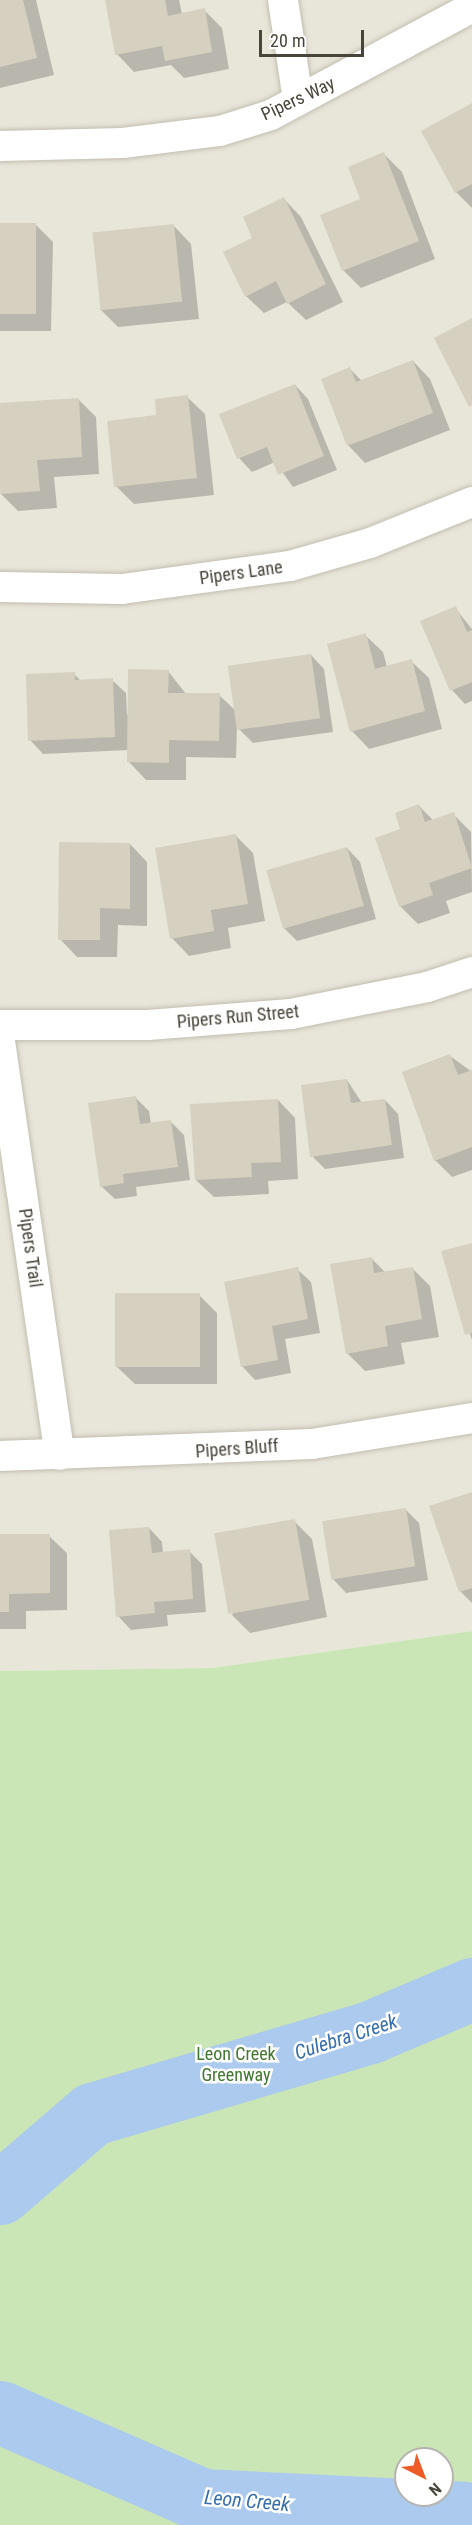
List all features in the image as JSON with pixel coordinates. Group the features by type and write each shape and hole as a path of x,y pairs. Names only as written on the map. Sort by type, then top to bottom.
{"street":[{"path":"283,0 298,100"},
{"name":"Pipers Way","path":"0,146 123,144 220,131 271,115 472,7"},
{"name":"Pipers Lane","path":"0,587 122,589 290,566 370,543 472,502"},
{"name":"Pipers Run Street","path":"0,1025 148,1025 291,1014 427,987 472,972"},
{"name":"Pipers Trail","path":"0,1041 60,1455"},
{"name":"Pipers Bluff","path":"0,1456 312,1444 472,1418"}],"shaded area":[{"path":"0,0 472,0 472,1631 212,1668 0,1671"}],"green space":[{"name":"Leon Creek Greenway","path":"472,1631 472,2525 0,2525 0,1671 212,1668"}],"building":[{"path":"0,0 23,0 37,58 0,67"},
{"path":"105,0 165,0 168,16 205,8 212,52 165,61 162,46 115,55"},
{"path":"472,103 472,184 455,193 421,131"},
{"path":"384,152 419,241 342,271 320,215 360,199 348,167"},
{"path":"284,197 326,284 287,304 276,281 245,297 223,252 252,238 243,217"},
{"path":"0,223 36,223 36,314 0,314"},
{"path":"174,224 182,302 101,310 92,233"},
{"path":"472,318 472,405 469,407 434,338"},
{"path":"413,360 433,413 347,446 321,379 350,367 356,382"},
{"path":"295,384 324,456 278,475 267,447 237,459 219,414"},
{"path":"188,395 197,478 114,487 107,421 156,415 155,399"},
{"path":"79,398 82,457 37,460 40,491 0,494 0,403"},
{"path":"456,606 467,632 472,630 472,682 450,691 420,621"},
{"path":"366,633 375,669 412,659 425,711 350,732 327,644"},
{"path":"311,654 320,718 237,730 228,666"},
{"path":"128,669 169,670 168,693 220,693 219,741 169,740 169,763 127,762"},
{"path":"75,672 75,680 113,678 115,737 28,741 26,674"},
{"path":"419,804 425,822 454,812 472,868 429,883 433,895 399,907 375,838 400,829 395,813"},
{"path":"236,834 248,904 211,910 214,931 170,939 155,848"},
{"path":"59,842 130,843 130,909 100,908 100,940 58,940"},
{"path":"347,847 364,906 283,929 266,870"},
{"path":"450,1054 458,1075 472,1070 472,1147 434,1161 402,1072"},
{"path":"347,1079 351,1103 385,1099 392,1145 310,1157 301,1085"},
{"path":"136,1096 140,1124 171,1120 178,1167 123,1174 124,1183 100,1187 88,1103"},
{"path":"278,1099 281,1162 251,1163 252,1177 195,1180 190,1104"},
{"path":"472,1243 472,1333 465,1335 441,1251"},
{"path":"372,1257 374,1273 413,1267 422,1319 385,1326 388,1346 346,1354 330,1264"},
{"path":"298,1267 308,1319 272,1326 278,1360 241,1367 224,1282"},
{"path":"115,1293 200,1293 200,1367 115,1367"},
{"path":"472,1492 472,1588 459,1592 429,1506"},
{"path":"406,1508 415,1566 331,1580 322,1521"},
{"path":"295,1519 309,1600 228,1614 214,1533"},
{"path":"149,1527 152,1553 190,1549 193,1599 154,1602 155,1613 116,1617 109,1530"},
{"path":"0,1534 50,1534 50,1593 9,1594 9,1612 0,1612"}],"waterway":[{"name":"Culebra Creek","path":"0,2193 92,2114 370,2032 472,1989"},
{"name":"Leon Creek","path":"0,2412 202,2500 464,2513 472,2520"}]}
